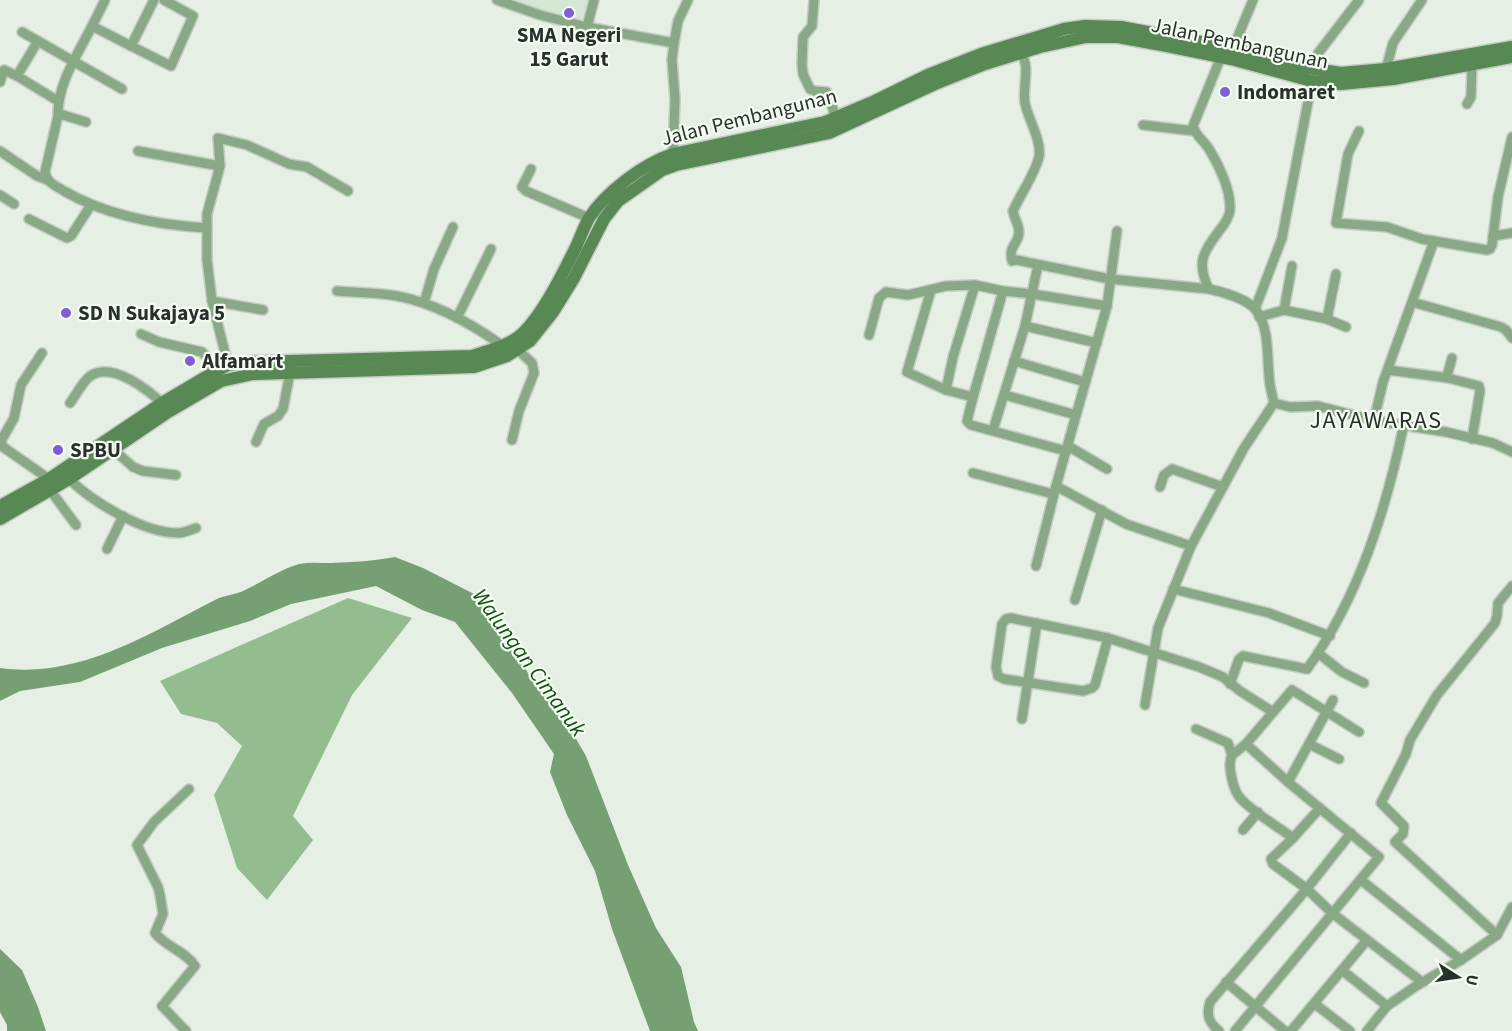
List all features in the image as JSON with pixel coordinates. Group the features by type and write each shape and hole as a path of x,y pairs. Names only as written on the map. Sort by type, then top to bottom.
{"main road":[{"name":"Jalan Pembangunan","path":"0,519 211,374 228,365 474,367 507,356 536,335 553,312 574,278 604,219 618,201 674,160 825,122 919,86 1021,53 1064,29 1084,26 1121,27 1227,52 1341,84 1393,79 1512,57"},
{"name":"Jalan Pembangunan","path":"0,506 69,479 113,449 166,407 236,376 290,373 315,366 472,356 502,346 523,333 543,305 564,272 589,218 610,193 657,160 674,160 829,133 981,54 1041,41"},
{"name":"Jalan Pembangunan","path":"1311,75 1386,69 1512,46"}],"street":[{"path":"48,180 45,172 58,116 58,101 74,62 105,0"},
{"path":"131,46 154,0"},
{"path":"92,26 171,66 193,16 164,0"},
{"path":"497,0 540,15 587,27 674,44"},
{"path":"587,27 594,0"},
{"path":"674,160 675,99 672,60 678,21 688,0"},
{"path":"814,0 812,26 803,38 803,74 810,89 815,92 827,92 836,118"},
{"path":"1209,289 1203,277 1201,261 1205,251 1228,218 1229,198 1212,155 1194,131 1195,119 1253,0"},
{"path":"1145,705 1158,628 1191,546 1244,447 1274,403 1266,341 1257,313 1282,238 1311,75 1319,52 1359,0"},
{"path":"1386,69 1393,43 1422,0"},
{"path":"22,32 122,89"},
{"path":"16,76 38,41"},
{"path":"1021,53 1025,58 1026,68 1024,101 1034,129 1039,156 1013,211 1019,231 1010,254 1012,261 1110,279 1209,289 1231,295 1257,313 1284,310 1327,319 1346,327"},
{"path":"1467,104 1471,97 1472,64"},
{"path":"0,82 4,70 58,101"},
{"path":"58,116 63,115 86,122"},
{"path":"1143,125 1194,131"},
{"path":"1359,131 1348,154 1336,223 1387,227 1434,242 1486,250 1492,245 1498,197 1512,137"},
{"path":"228,365 212,301 207,260 207,214 220,166 217,140 220,137 247,145 289,164 307,167 348,191"},
{"path":"0,151 37,176 91,205 112,213 179,226 207,228"},
{"path":"138,151 220,166"},
{"path":"531,169 522,187 526,191 589,218"},
{"path":"0,195 14,204"},
{"path":"29,219 67,238 71,236 91,205"},
{"path":"424,303 434,269 453,227"},
{"path":"1036,566 1107,306 1117,231"},
{"path":"1493,236 1512,233"},
{"path":"1374,420 1388,370 1434,242"},
{"path":"457,318 491,249"},
{"path":"993,430 1025,326 1038,265"},
{"path":"1284,310 1293,266"},
{"path":"1327,319 1336,274"},
{"path":"869,335 879,298 886,292 908,295 945,286 975,285 1107,306"},
{"path":"946,390 951,365 975,285"},
{"path":"931,290 906,370 909,374 946,390 973,397"},
{"path":"337,291 397,296 424,303 483,332 502,346"},
{"path":"1003,291 968,415 969,424 1067,448 1107,469"},
{"path":"212,301 263,310"},
{"path":"1412,302 1502,327 1512,338"},
{"path":"1025,326 1097,343"},
{"path":"141,334 159,342 202,352 207,357 211,374"},
{"path":"512,440 519,411 534,373 531,363 518,350"},
{"path":"42,353 21,385 14,418 1,441 3,447 51,486 76,525"},
{"path":"1448,378 1452,358"},
{"path":"1014,361 1085,382"},
{"path":"1388,370 1448,378 1479,386 1472,439"},
{"path":"70,403 89,377 99,372 116,373 128,377 166,407"},
{"path":"256,442 264,424 278,416 283,409 290,373"},
{"path":"1005,395 1076,415"},
{"path":"1274,403 1290,407 1318,406 1374,420 1494,443 1512,452"},
{"path":"1230,684 1239,659 1243,656 1307,669 1330,636 1368,554 1393,475 1404,424"},
{"path":"113,449 133,467 143,471 177,475"},
{"path":"1160,487 1164,476 1172,469 1223,487"},
{"path":"974,473 1055,490 1101,510 1126,524 1191,546"},
{"path":"69,479 79,488 133,522 168,532 179,533 196,528"},
{"path":"1075,600 1101,510"},
{"path":"107,549 123,516"},
{"path":"1497,935 1395,842 1403,834 1404,826 1381,803 1418,726 1437,695 1495,623 1498,603 1512,586"},
{"path":"1173,589 1269,613 1330,636"},
{"path":"1108,638 1092,688 1083,691 1004,679 998,676 996,667 1002,624 1006,619 1011,618 1108,638 1199,667 1223,677 1273,712"},
{"path":"1022,719 1037,623"},
{"path":"1318,653 1342,672 1364,683"},
{"path":"1232,755 1246,744 1292,690 1359,732"},
{"path":"1288,782 1333,699"},
{"path":"1196,729 1228,743 1232,755 1229,765 1240,798 1293,838"},
{"path":"1235,1031 1379,857 1246,744"},
{"path":"1309,744 1339,759"},
{"path":"186,1031 162,1006 195,966 178,950 161,941 155,933 163,914 160,895 137,845 154,822 189,789"},
{"path":"1320,808 1272,859 1272,863 1332,913 1422,982"},
{"path":"1243,830 1258,812"},
{"path":"1220,1031 1210,1022 1208,1009 1210,1002 1351,833"},
{"path":"1361,880 1461,960"},
{"path":"1367,1031 1387,1006 1497,935 1512,907"},
{"path":"1503,926 1512,932"},
{"path":"1292,1031 1367,940"},
{"path":"1343,971 1387,1006"},
{"path":"1226,982 1285,1031"},
{"path":"1315,1004 1350,1031"}],"shaded area":[{"name":"SMA Negeri 15 Garut","path":"501,0 590,0 585,18 578,20"},
{"path":"395,557 423,568 478,596 500,625 532,680 569,727 586,756 628,865 656,928 681,967 698,1031 650,1031 612,929 595,871 567,815 550,772 554,754 512,693 455,622 422,610 376,586 291,604 250,621 162,648 80,682 20,691 0,701 0,668 29,670 58,667 112,651 219,598 241,592 278,572 299,564 355,562"},
{"path":"348,598 412,618 352,695 293,816 313,840 267,900 237,868 214,795 242,746 217,723 181,714 160,681"},
{"path":"0,949 22,970 46,1031 7,1031 7,1025 0,1012"}],"place":[{"name":"SMA Negeri 15 Garut","path":"569,13"},
{"name":"Indomaret","path":"1225,92"},
{"name":"SD N Sukajaya 5","path":"66,313"},
{"name":"Alfamart","path":"190,361"},
{"name":"SPBU","path":"58,450"}],"district":[{"name":"JAYAWARAS","path":"1376,420"}],"water label":[{"name":"Walungan Cimanuk","path":"530,662"}]}
